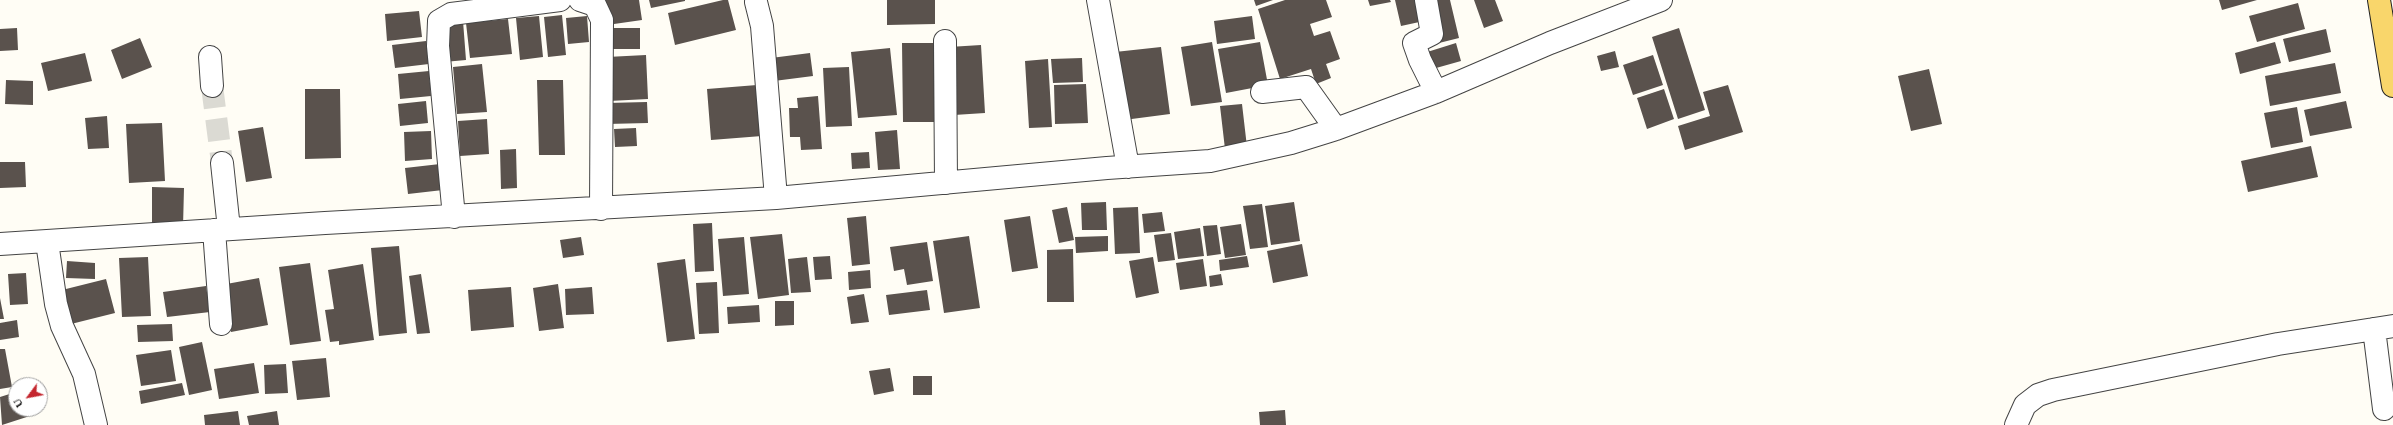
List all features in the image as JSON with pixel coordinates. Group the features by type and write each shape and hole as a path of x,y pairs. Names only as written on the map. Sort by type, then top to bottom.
{"main road":[{"path":"2379,0 2393,86"}],"street":[{"path":"454,217 438,46 439,21 451,14 560,0"},
{"path":"580,0 595,5 602,20 601,209"},
{"path":"1098,0 1128,167"},
{"path":"1426,0 1432,34 1414,43 1420,60 1436,92"},
{"path":"0,244 776,198 1210,161 1291,143 1336,129 1436,92 1550,43 1662,0"},
{"path":"756,2 762,26 776,198"},
{"path":"945,40 946,183"},
{"path":"210,57 212,86"},
{"path":"1262,92 1306,87 1336,129"},
{"path":"221,324 222,163"},
{"path":"47,242 56,304 62,326 84,374 96,425"},
{"path":"2016,425 2025,405 2038,395 2053,390 2278,344 2384,328 2384,409"}],"building":[{"path":"604,0 639,0 642,20 607,25"},
{"path":"649,0 685,0 685,1 651,8"},
{"path":"728,0 736,30 675,45 668,13"},
{"path":"887,0 935,0 935,24 887,25"},
{"path":"1254,0 1273,0 1256,6"},
{"path":"1285,0 1326,0 1332,17 1310,24 1314,36 1330,31 1340,59 1326,64 1331,78 1316,84 1311,69 1280,79 1258,9"},
{"path":"1368,0 1390,0 1391,2 1370,6"},
{"path":"1395,0 1419,0 1424,21 1401,26"},
{"path":"1428,0 1450,0 1459,38 1439,43"},
{"path":"1474,0 1495,0 1503,21 1484,28"},
{"path":"2219,0 2257,0 2222,10"},
{"path":"2298,3 2305,29 2257,42 2249,16"},
{"path":"419,11 422,37 387,41 385,14"},
{"path":"562,15 566,55 548,57 544,17"},
{"path":"539,16 543,57 520,60 516,18"},
{"path":"587,16 589,42 568,44 566,18"},
{"path":"1252,16 1255,39 1217,44 1214,21"},
{"path":"508,19 512,54 470,58 466,23"},
{"path":"463,21 466,60 444,62 441,22"},
{"path":"17,28 18,50 0,51 0,29"},
{"path":"610,28 640,28 640,49 610,49"},
{"path":"1679,28 1705,110 1678,119 1652,37"},
{"path":"2326,29 2331,52 2289,62 2283,39"},
{"path":"140,38 152,67 122,79 111,50"},
{"path":"426,41 429,64 395,68 392,45"},
{"path":"1212,42 1222,102 1191,106 1181,47"},
{"path":"1260,42 1268,85 1226,93 1218,49"},
{"path":"2275,42 2281,63 2240,74 2235,53"},
{"path":"902,43 941,43 941,122 903,122"},
{"path":"1456,43 1461,61 1429,70 1424,53"},
{"path":"981,45 985,113 954,115 949,47"},
{"path":"1161,47 1170,114 1124,120 1115,52"},
{"path":"890,48 897,115 858,118 851,52"},
{"path":"1615,51 1619,67 1601,71 1597,56"},
{"path":"85,53 92,81 48,91 41,63"},
{"path":"810,53 813,76 774,81 771,58"},
{"path":"646,55 648,99 609,101 607,57"},
{"path":"1653,55 1663,85 1633,95 1623,65"},
{"path":"1082,58 1083,82 1053,83 1051,59"},
{"path":"1048,59 1052,127 1029,128 1025,61"},
{"path":"2335,63 2341,93 2270,106 2265,76"},
{"path":"482,64 487,112 457,114 453,67"},
{"path":"849,67 852,126 826,127 823,68"},
{"path":"1929,69 1942,124 1911,131 1898,76"},
{"path":"429,71 431,96 400,99 398,74"},
{"path":"6,80 33,81 33,105 5,104"},
{"path":"537,80 563,80 565,155 539,155"},
{"path":"1086,84 1088,123 1055,124 1054,85"},
{"path":"757,85 762,136 711,140 707,89"},
{"path":"1728,85 1743,132 1685,150 1678,126 1710,116 1703,92"},
{"path":"305,89 340,89 341,158 305,159"},
{"path":"1664,89 1674,119 1647,129 1637,98"},
{"path":"818,96 822,149 801,150 800,137 790,137 789,108 798,108 797,98"},
{"path":"426,101 428,123 400,126 398,104"},
{"path":"2346,101 2352,128 2310,136 2304,110"},
{"path":"647,102 648,123 607,124 607,103"},
{"path":"1242,104 1247,147 1225,149 1220,106"},
{"path":"2297,107 2303,142 2271,148 2264,113"},
{"path":"107,116 109,148 88,149 85,118"},
{"path":"487,119 489,154 460,156 458,121"},
{"path":"162,123 165,181 129,183 126,124"},
{"path":"263,127 272,178 246,182 238,131"},
{"path":"636,128 637,146 615,147 614,129"},
{"path":"897,130 900,169 878,170 875,132"},
{"path":"431,131 432,159 405,161 404,132"},
{"path":"2311,146 2318,177 2248,192 2241,161"},
{"path":"516,149 517,188 501,189 500,150"},
{"path":"869,152 870,168 852,169 851,153"},
{"path":"0,162 25,162 26,187 0,188"},
{"path":"440,164 443,190 408,194 405,168"},
{"path":"152,187 184,188 183,227 152,226"},
{"path":"1106,202 1107,230 1082,230 1081,203"},
{"path":"1294,202 1300,241 1271,245 1265,206"},
{"path":"1262,204 1268,247 1250,249 1243,206"},
{"path":"1067,207 1074,240 1059,243 1052,210"},
{"path":"1138,207 1140,253 1115,254 1113,208"},
{"path":"1162,212 1165,231 1144,233 1142,214"},
{"path":"866,216 870,264 852,266 847,218"},
{"path":"1030,216 1038,268 1012,272 1004,220"},
{"path":"712,223 714,271 695,272 693,224"},
{"path":"1241,224 1246,255 1225,258 1220,227"},
{"path":"1217,225 1221,254 1207,256 1203,226"},
{"path":"1200,228 1204,256 1178,259 1174,232"},
{"path":"1171,233 1175,260 1158,262 1154,235"},
{"path":"782,234 789,295 758,299 750,237"},
{"path":"969,236 980,308 944,313 933,241"},
{"path":"1108,236 1108,251 1076,253 1075,237"},
{"path":"581,237 584,255 563,258 560,240"},
{"path":"744,237 749,294 723,296 718,239"},
{"path":"927,242 933,281 907,285 904,269 894,271 890,247"},
{"path":"1302,244 1308,276 1273,283 1267,251"},
{"path":"399,246 407,333 379,336 371,248"},
{"path":"1073,249 1074,302 1047,302 1047,250"},
{"path":"830,256 832,279 815,280 813,257"},
{"path":"1247,256 1249,267 1220,271 1219,260"},
{"path":"148,257 151,316 122,317 119,258"},
{"path":"807,257 811,292 791,293 788,259"},
{"path":"1153,257 1159,293 1136,298 1129,261"},
{"path":"685,259 695,339 667,342 657,263"},
{"path":"1203,259 1207,286 1180,290 1176,263"},
{"path":"67,261 95,263 95,279 66,278"},
{"path":"310,263 321,341 290,345 279,267"},
{"path":"363,264 374,340 339,345 339,341 330,342 325,310 334,309 328,270"},
{"path":"870,270 871,288 849,290 848,272"},
{"path":"26,273 28,304 10,305 8,274"},
{"path":"421,274 430,333 417,334 409,276"},
{"path":"1221,274 1223,285 1210,287 1209,276"},
{"path":"259,278 268,325 231,332 221,285"},
{"path":"106,279 115,313 71,324 62,290"},
{"path":"717,282 719,333 699,334 696,283"},
{"path":"558,284 564,328 539,331 533,288"},
{"path":"206,286 210,312 167,317 163,292"},
{"path":"511,287 514,327 471,331 468,290"},
{"path":"592,287 594,314 566,315 565,289"},
{"path":"927,290 930,310 889,315 886,295"},
{"path":"864,294 869,322 851,324 847,297"},
{"path":"0,298 4,319 0,319"},
{"path":"775,301 794,301 794,325 775,326"},
{"path":"759,305 760,322 728,324 727,307"},
{"path":"17,320 19,337 0,340 0,323"},
{"path":"172,324 173,341 138,342 137,325"},
{"path":"202,342 212,390 189,395 179,347"},
{"path":"0,349 5,349 10,377 8,377 8,388 0,389"},
{"path":"171,350 176,381 141,386 136,355"},
{"path":"326,358 330,397 297,400 292,361"},
{"path":"254,363 259,393 219,399 214,369"},
{"path":"286,364 288,393 265,394 264,365"},
{"path":"890,368 894,391 874,395 869,371"},
{"path":"913,376 932,376 932,395 913,395"},
{"path":"182,383 185,395 141,404 139,391"},
{"path":"8,394 8,417 27,417 2,425 0,397"},
{"path":"1285,410 1286,425 1260,425 1259,412"},
{"path":"238,411 240,425 205,425 204,415"},
{"path":"277,411 279,425 249,425 247,416"}],"tunnel":[{"path":"212,86 222,163"}]}
